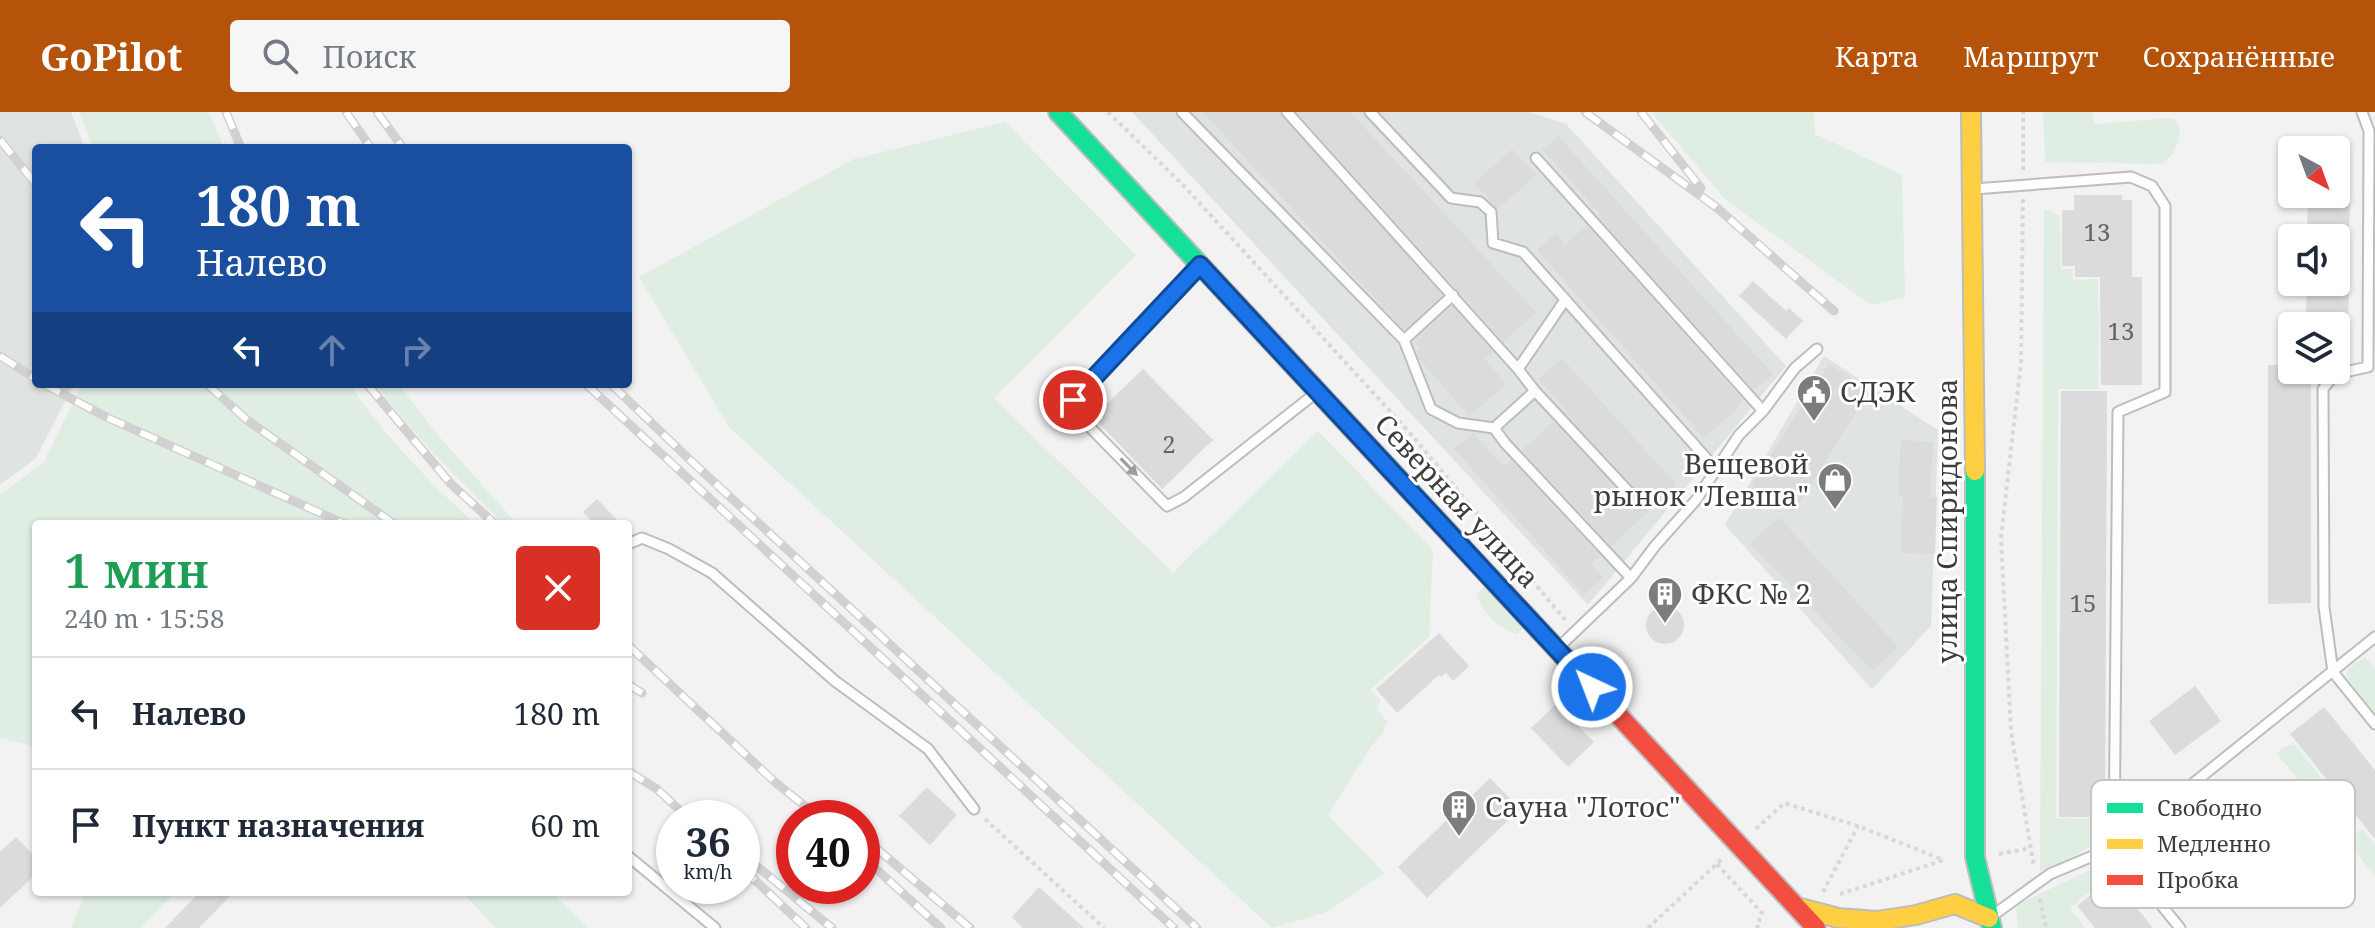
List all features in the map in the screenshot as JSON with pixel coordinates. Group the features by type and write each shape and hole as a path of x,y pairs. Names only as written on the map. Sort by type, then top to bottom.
{"street":[{"name":"Северная улица","path":"1058,112 1816,928"},
{"name":"улица Спиридонова","path":"1971,112 1974,189 1976,867 1990,923"},
{"path":"1912,923 1964,885 1976,867"},
{"path":"1793,904 1823,920 1867,926 1912,923 1955,904 1990,923"}],"lane":[{"path":"1182,112 1404,340 1431,409 1458,423 1494,428 1631,578"},
{"path":"1287,112 1629,492"},
{"path":"1370,112 1451,198 1480,202 1491,212 1493,243 1523,252 1715,468"},
{"path":"2362,112 2369,131 2368,367 2335,374 2323,389 2324,607 2333,672 2375,724"},
{"path":"1536,158 1763,411"},
{"path":"1974,189 2131,177 2152,186 2165,206 2165,392 2118,412 2115,780"},
{"path":"1200,265 1073,400 1077,414 1167,506 1184,497 1318,392"},
{"path":"1404,340 1453,295"},
{"path":"1518,369 1565,300"},
{"path":"1557,649 1631,578 1696,500 1739,435 1763,411 1795,368 1817,349"},
{"path":"1494,428 1535,391"},
{"path":"632,542 642,538 712,573 835,681 928,749 974,809"},
{"path":"2198,780 2375,637"},
{"path":"1990,923 2050,874 2091,857"},
{"path":"632,859 715,928"},
{"path":"2164,908 2180,928"}],"path":[{"path":"1108,112 1184,186 1410,433 1575,632"},
{"path":"2023,112 2023,176"},
{"path":"2023,191 2021,362 2001,537 2011,731 2046,928"},
{"path":"1648,928 1784,803 1858,826 1944,860 1832,897"},
{"path":"974,809 1104,928"},
{"path":"1818,901 1858,826"},
{"path":"1993,855 2031,848"},
{"path":"1717,864 1762,913 1759,928"}],"shaded area":[{"path":"0,112 71,112 83,144 32,144 32,388 72,388 36,458 0,485"},
{"path":"79,112 209,112 222,144 91,144"},
{"path":"1132,112 1529,112 1566,124 1786,366 1588,605"},
{"path":"1651,112 1814,112 1815,134 1902,175 1905,297 1871,305 1725,199"},
{"path":"2043,112 2093,112 2094,124 2173,118 2180,127 2179,139 2174,152 2162,164 2045,162"},
{"path":"1005,122 1136,255 994,398 1173,573 1318,431 1433,550 1429,637 1370,690 1380,700 1377,710 1387,721 1383,733 1370,748 1328,815 1384,873 1327,912 1272,928 729,427 639,277 854,159"},
{"path":"2044,209 2060,216 2061,269 2073,269 2073,280 2098,279 2099,389 2058,389 2056,818 2091,819 2091,846 2040,871"},
{"name":"Вещевой рынок \"Левша\"","path":"1824,356 1938,430 1931,626 1872,689 1725,525"},
{"path":"80,388 352,388 408,457 471,520 32,520 32,748 0,738 0,495 44,462"},
{"path":"378,388 401,388 436,433 513,520 500,520 421,439"},
{"path":"1485,587 1524,628 1516,634 1491,618 1477,593"},
{"path":"2365,657 2375,668 2375,715 2346,676 2348,669"},
{"path":"2294,744 2323,780 2299,780 2277,754 2281,748"},
{"path":"2362,828 2375,844 2375,876 2355,851 2355,834"},
{"path":"2091,870 2091,891 2070,909 2085,928 2018,928 2016,905"},
{"path":"84,896 172,896 141,928 71,928"},
{"path":"466,896 555,896 588,928 496,928"}],"building":[{"path":"1203,112 1280,112 1442,295 1404,330"},
{"path":"1297,112 1350,112 1536,312 1504,342"},
{"path":"1558,136 1773,374 1754,390 1543,150"},
{"path":"1512,149 1536,175 1498,209 1474,183"},
{"path":"2074,195 2122,195 2122,200 2132,200 2132,277 2142,277 2142,385 2101,385 2100,277 2075,277 2075,266 2062,266 2062,210 2074,210"},
{"path":"2308,208 2350,208 2349,224 2307,224"},
{"path":"1587,226 1743,400 1704,438 1537,250 1556,233 1565,244"},
{"path":"1753,281 1786,311 1789,308 1803,321 1786,339 1739,296"},
{"path":"2307,296 2349,296 2348,312 2306,312"},
{"path":"1452,306 1493,352 1485,359 1506,384 1469,416 1419,359 1416,351 1420,348 1414,341"},
{"path":"1562,358 1677,485 1611,546 1522,450 1553,422 1624,497 1630,499 1636,495 1634,487 1538,379"},
{"path":"1829,364 1870,390 1793,513 1751,486"},
{"path":"2268,365 2278,365 2278,384 2311,384 2311,603 2268,604"},
{"path":"1143,369 1213,440 1162,489 1093,417"},
{"path":"2061,391 2107,391 2105,780 2091,780 2091,817 2059,817"},
{"path":"1473,433 1503,466 1511,460 1600,556 1591,564 1603,578 1584,595 1454,449"},
{"path":"1901,440 1933,442 1930,497 1937,497 1935,554 1901,553 1903,496 1898,495"},
{"path":"597,499 617,520 591,520 583,512"},
{"path":"1779,517 1898,647 1872,671 1750,543"},
{"name":"ФКС № 2","path":"1665,606 1678,612 1684,625 1678,638 1665,644 1652,638 1646,625 1652,612"},
{"path":"1439,633 1469,666 1453,681 1446,673 1441,677 1439,675 1397,713 1376,689"},
{"path":"2195,686 2221,721 2175,755 2149,721"},
{"path":"1556,704 1594,742 1568,767 1531,728"},
{"path":"2324,707 2375,770 2375,839 2355,814 2355,780 2327,780 2290,734"},
{"name":"Сауна \"Лотос\"","path":"1490,778 1520,809 1427,898 1398,867"},
{"path":"927,787 957,815 930,845 899,816"},
{"path":"16,837 32,854 32,878 0,908 0,852"},
{"path":"1039,887 1084,928 1023,928 1012,917"},
{"path":"2091,894 2091,908 2137,908 2153,928 2095,928 2077,906"},
{"path":"196,896 230,896 199,928 165,928"}],"railway":[{"path":"226,112 239,144"},
{"path":"346,112 368,144"},
{"path":"377,112 400,144"},
{"path":"1585,112 1716,207 1834,311"},
{"path":"1641,112 1701,188"},
{"path":"0,140 32,179"},
{"path":"0,356 32,376"},
{"path":"52,388 106,417 336,520"},
{"path":"211,388 247,420 388,520"},
{"path":"370,388 451,484 491,520"},
{"path":"590,388 1174,928"},
{"path":"615,388 1197,928"},
{"path":"632,649 797,800"},
{"path":"632,687 642,693"},
{"path":"632,773 669,800"},
{"path":"880,851 970,928"},
{"path":"760,869 832,928"},
{"path":"880,872 941,928"},
{"path":"760,885 806,928"}],"traffic: fast":[{"path":"1058,112 1462,547"},
{"path":"1975,471 1975,857 1992,928"}],"traffic: slow":[{"path":"1971,112 1975,471"},
{"path":"1800,908 1838,918 1877,921 1916,915 1955,904 1989,918"}],"traffic: jam":[{"path":"1462,547 1816,928"}],"place":[{"name":"СДЭК","path":"1814,423"},
{"name":"Вещевой рынок \"Левша\"","path":"1835,511"},
{"name":"ФКС № 2","path":"1665,625"},
{"name":"Сауна \"Лотос\"","path":"1459,838"}],"route":[{"path":"1073,400 1200,265 1592,687"}]}
